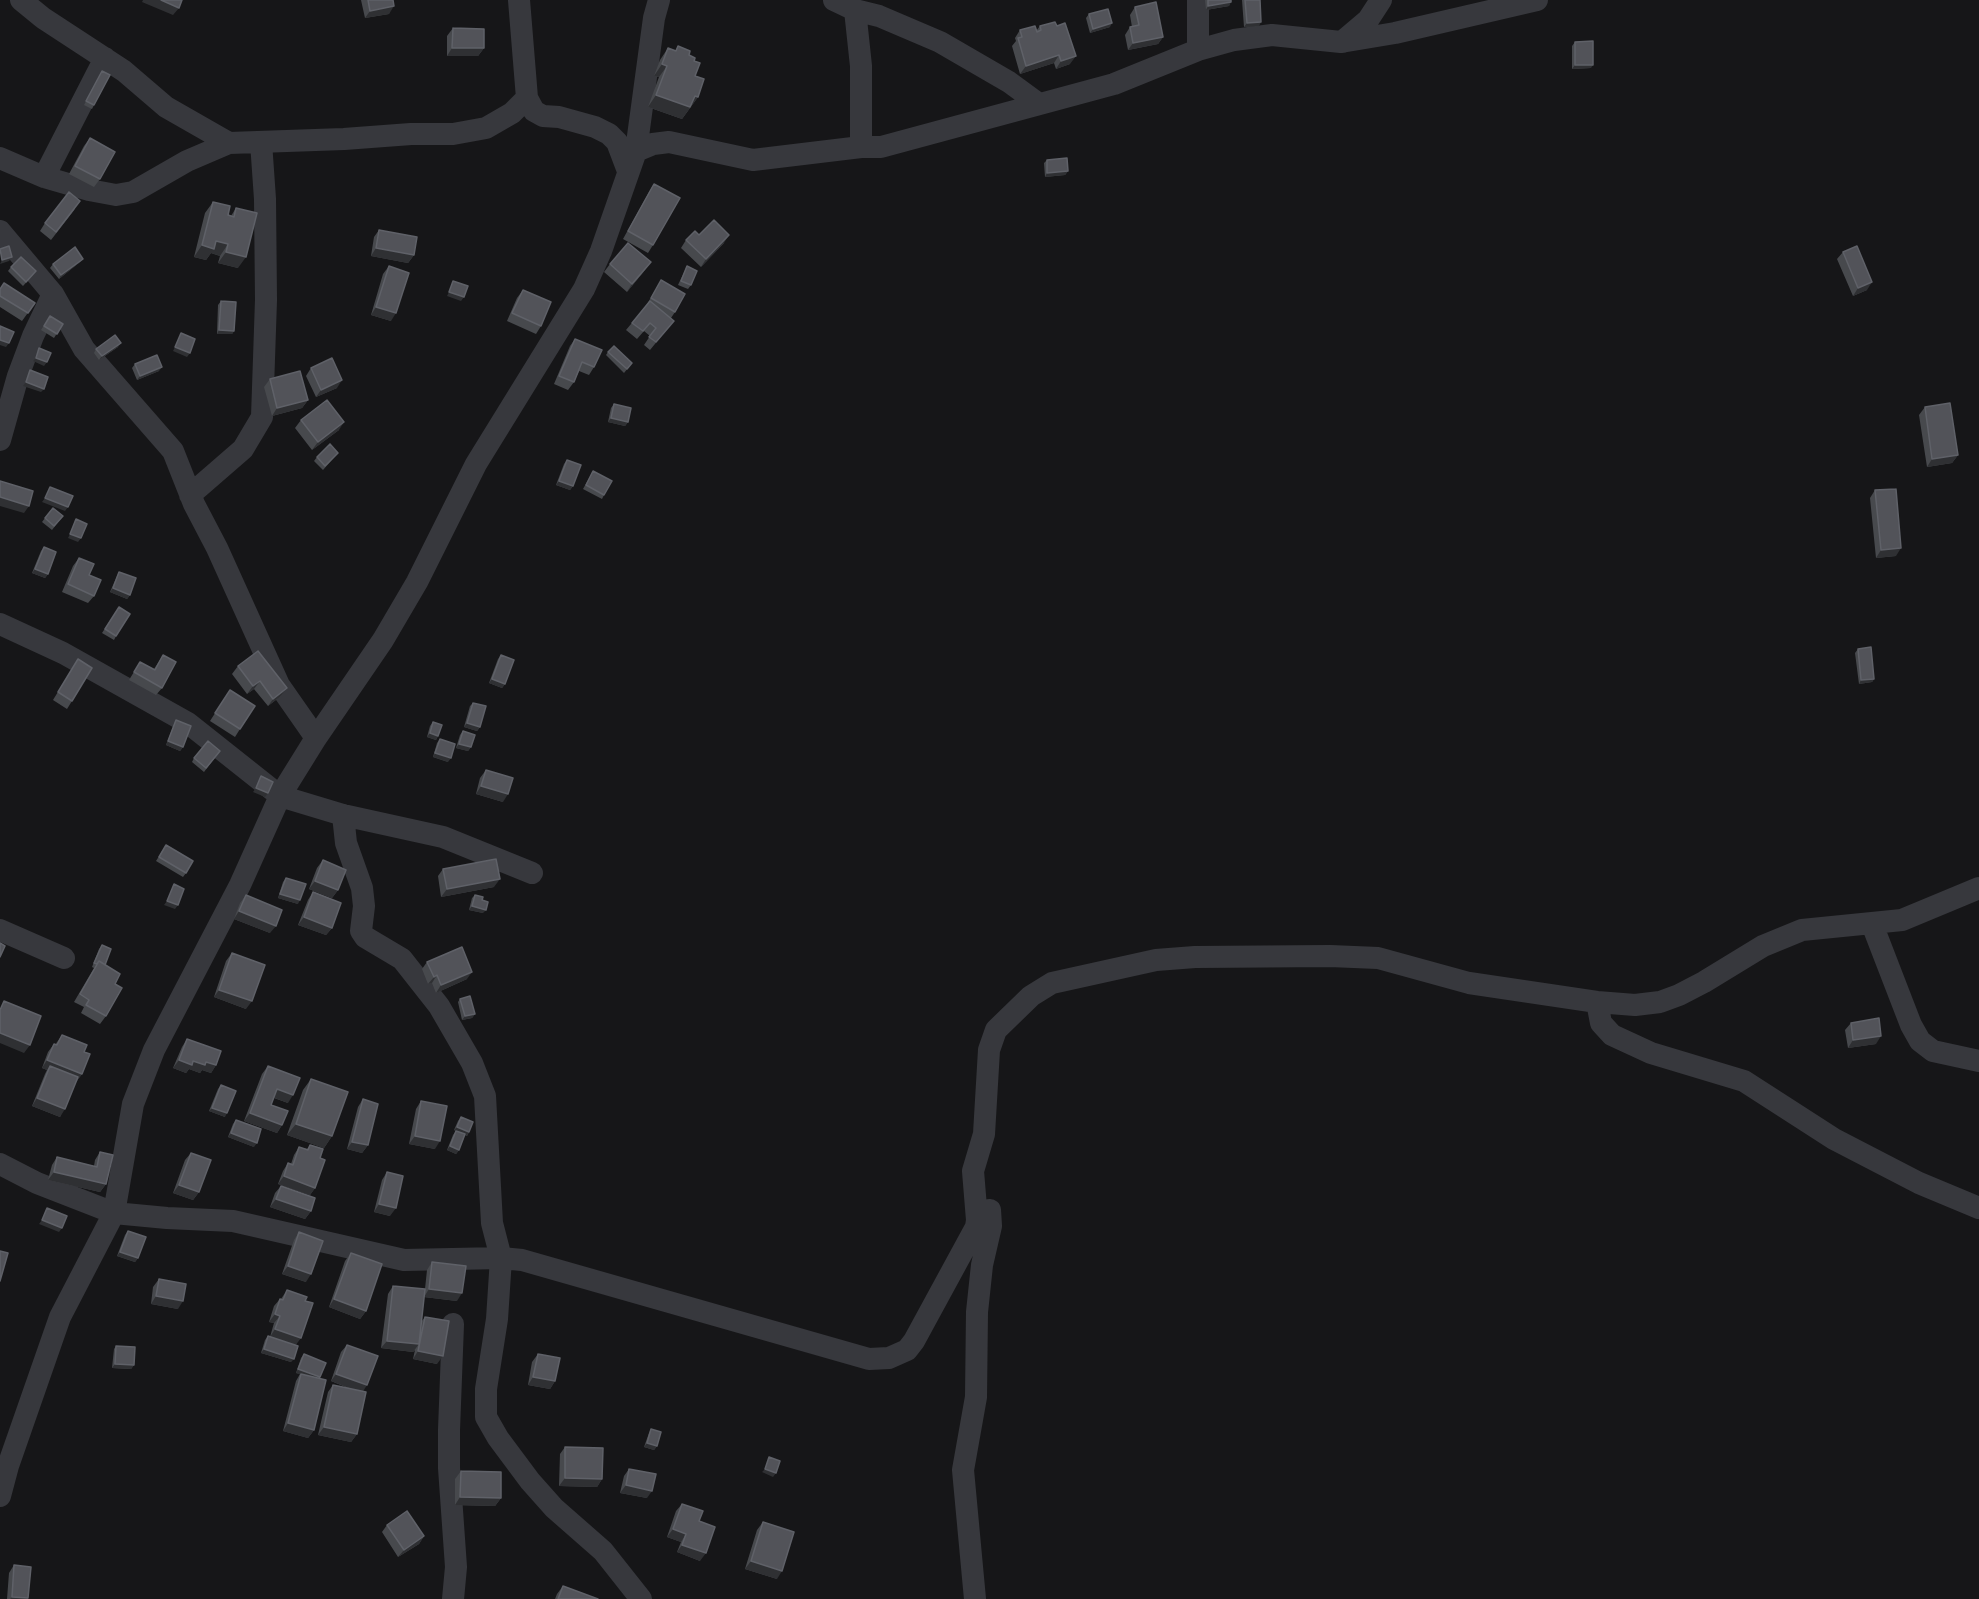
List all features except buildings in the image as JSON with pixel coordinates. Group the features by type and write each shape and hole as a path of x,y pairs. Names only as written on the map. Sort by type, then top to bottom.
{"street":[{"path":"21,0 43,18 124,71 166,107 229,143"},
{"path":"519,0 526,98 534,111 543,116 559,117 595,127 609,134 632,161"},
{"path":"0,1496 60,1317 114,1213 133,1104 154,1050 240,885 280,796 316,738 383,640 417,582 476,465 584,289 632,161 654,18 659,0"},
{"path":"834,0 940,42 1010,82 1039,104"},
{"path":"1198,0 1198,50"},
{"path":"1341,42 1368,20 1381,0"},
{"path":"632,161 652,144 669,142 753,160 861,147 881,147 1114,84 1198,50 1234,40 1272,35 1341,42 1395,33 1536,0"},
{"path":"855,10 861,66 861,147"},
{"path":"44,177 87,89 105,58"},
{"path":"0,158 44,177 116,195 133,192 187,161 229,143 453,134 486,128 512,113 526,98"},
{"path":"190,495 243,449 262,417 266,300 265,199 261,142"},
{"path":"0,231 53,294 84,350 173,451 190,495 279,685 316,738"},
{"path":"0,440 18,376 33,336 53,294"},
{"path":"0,624 63,653 188,723 280,796 343,815 443,837 532,873"},
{"path":"343,815 346,843 362,888 364,906 362,931 365,937 402,959 439,1006 472,1063 485,1096 492,1222 501,1257 497,1319 486,1389 486,1417 498,1438 530,1481 554,1508 603,1551 641,1599"},
{"path":"0,1164 37,1184 114,1213 233,1221 404,1260 501,1257 522,1260 869,1359 889,1358 907,1350 914,1341 973,1235 977,1220 973,1171 984,1134 989,1050 996,1030 1031,996 1052,983 1146,961 1218,957 1330,956 1378,958 1469,983 1597,1002 1635,1005 1660,1002 1679,995 1763,946 1802,930 1902,920 1979,888"},
{"path":"1872,924 1911,1025 1920,1041 1933,1051 1979,1061"},
{"path":"0,930 64,958"},
{"path":"1597,1002 1601,1023 1612,1035 1651,1053 1744,1081 1834,1139 1919,1183 1979,1208"},
{"path":"975,1599 963,1470 976,1397 977,1312 982,1265 991,1226 988,1180 982,1142"},
{"path":"453,1324 449,1401 449,1468 456,1568 453,1599"}]}
